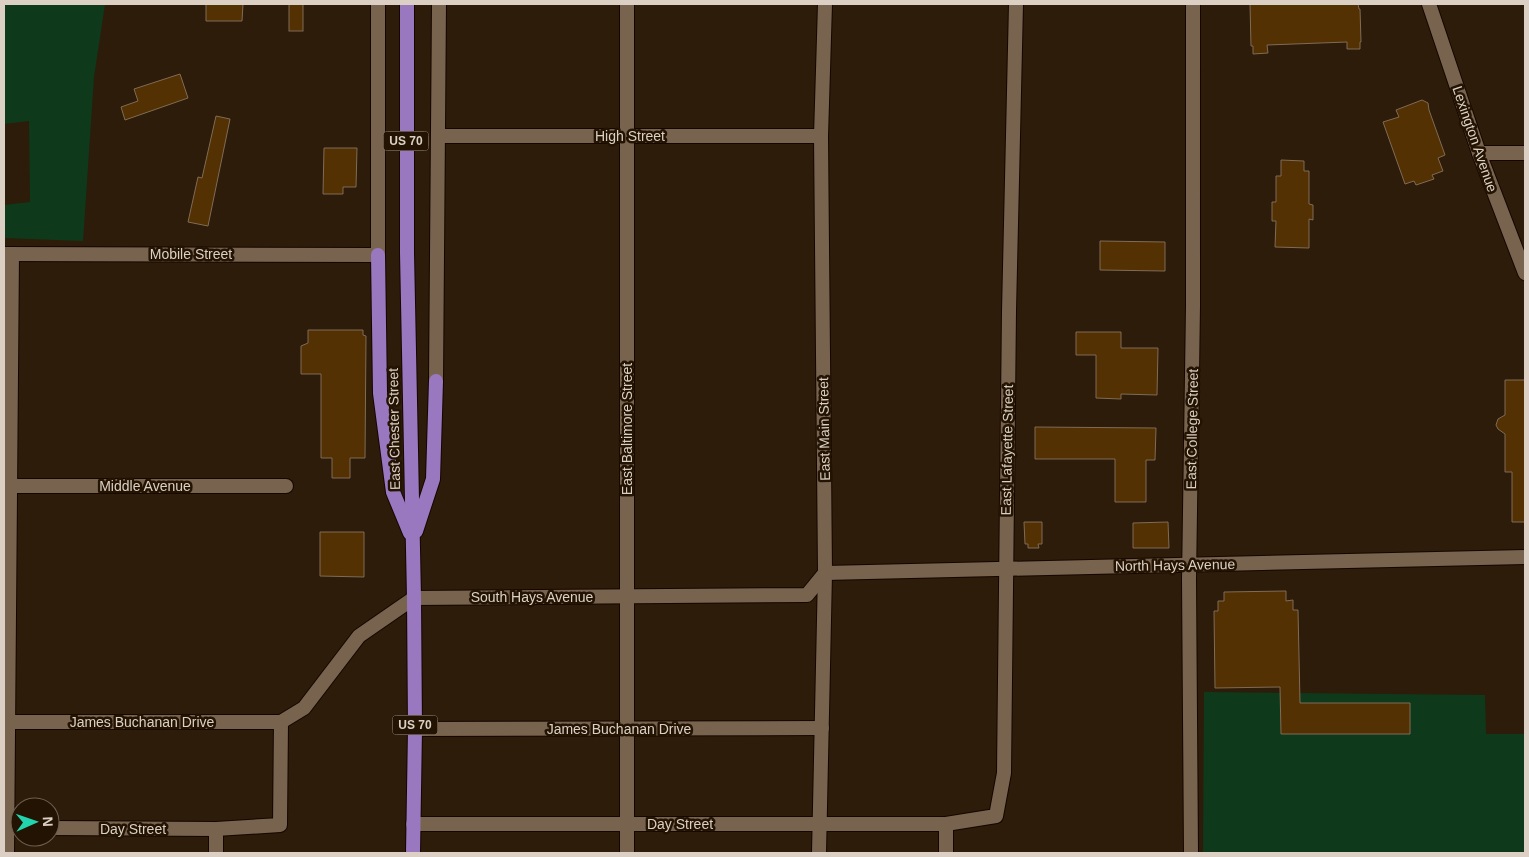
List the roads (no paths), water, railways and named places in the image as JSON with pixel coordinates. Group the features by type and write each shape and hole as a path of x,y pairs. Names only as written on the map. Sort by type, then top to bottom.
{"highway":[{"name":"East Chester Street","path":"408,4 407,278 415,729 413,853"},
{"path":"378,255 380,393 393,492 413,541"},
{"path":"413,541 433,479 436,380"}],"street":[{"path":"378,4 378,255"},
{"path":"436,380 439,4"},
{"name":"East Baltimore Street","path":"627,4 628,853"},
{"name":"East Main Street","path":"819,853 825,573 821,136 825,4"},
{"name":"East Lafayette Street","path":"946,824 996,816 1004,773 1009,311 1016,4"},
{"name":"East College Street","path":"1191,853 1190,565 1193,306 1193,4"},
{"name":"Lexington Avenue","path":"1429,4 1479,153 1525,273"},
{"name":"High Street","path":"439,136 821,136"},
{"path":"1479,153 1525,152"},
{"path":"7,853 10,828 6,722 8,254"},
{"name":"Mobile Street","path":"8,254 378,255"},
{"name":"Middle Avenue","path":"7,486 286,486"},
{"name":"North Hays Avenue","path":"825,573 1525,557"},
{"name":"South Hays Avenue","path":"414,598 806,595 825,573"},
{"path":"281,722 304,708 359,636 414,598"},
{"name":"James Buchanan Drive","path":"6,722 281,722"},
{"name":"Day Street","path":"60,828 216,829 280,824 281,722"},
{"name":"James Buchanan Drive","path":"415,729 822,728"},
{"name":"Day Street","path":"413,824 946,824"},
{"path":"946,824 946,853"},
{"path":"216,829 216,853"}]}
